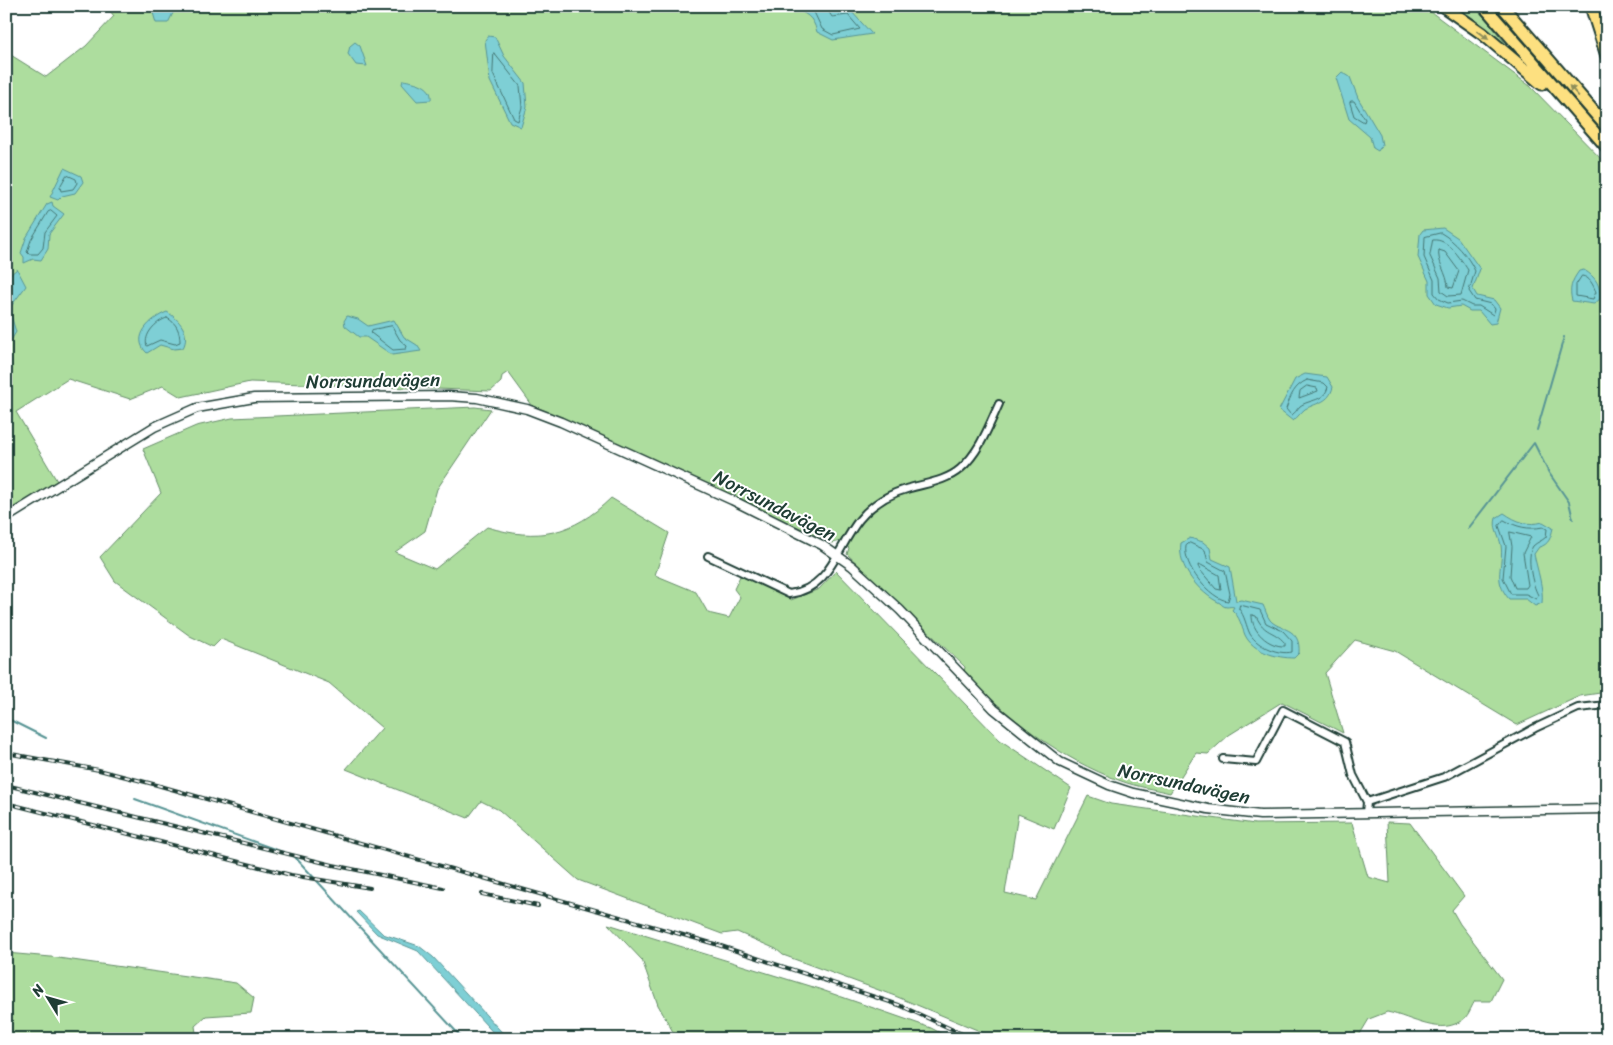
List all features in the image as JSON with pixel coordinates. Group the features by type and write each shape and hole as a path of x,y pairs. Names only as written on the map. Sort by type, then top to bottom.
{"highway":[{"path":"1443,6 1503,51 1583,122"},
{"path":"1484,6 1607,148"},
{"path":"1502,6 1607,127"},
{"path":"1591,6 1607,56"}],"street":[{"name":"Norrsundavägen","path":"6,518 154,427 197,408 254,398 449,396 477,398 527,409 561,422 732,500 822,545 838,555 900,610 994,709 1026,736 1068,766 1109,785 1208,809 1260,815 1607,809"},
{"path":"708,556 789,594 802,592 819,582 834,563 860,520 884,498 909,488 938,481 958,471 983,438 999,404"},
{"path":"1366,802 1444,777 1535,728 1578,708 1607,705"},
{"path":"1223,759 1256,762 1283,710 1345,742 1353,775 1366,802 1366,814"}],"green space":[{"path":"106,6 1423,6 1530,86 1607,165 1607,692 1580,696 1517,725 1395,651 1355,640 1325,673 1343,733 1282,702 1229,735 1208,754 1196,753 1170,793 1127,783 1077,761 1036,736 1017,721 981,689 964,672 965,667 847,554 849,548 841,541 833,543 532,405 508,372 502,376 501,382 491,391 250,382 181,397 163,386 130,399 68,379 16,412 57,481 6,513 6,52 46,77 86,46 114,16"},
{"path":"1449,6 1462,9 1463,6 1475,6 1522,63"},
{"path":"475,407 491,409 437,489 425,531 395,552 435,569 487,527 522,534 554,532 583,520 611,498 669,533 655,575 696,592 708,613 729,618 740,597 734,589 741,574 791,600 819,589 836,571 1000,740 1071,788 1054,829 1018,814 1005,893 1036,900 1088,796 1111,804 1255,824 1352,823 1368,877 1390,883 1387,822 1410,823 1464,896 1452,910 1460,924 1502,979 1491,1001 1475,1001 1465,1018 1456,1024 1447,1026 1427,1024 1387,1012 1369,1019 1357,1039 999,1039 895,996 783,955 776,949 737,932 722,934 578,880 499,810 481,801 468,818 346,769 382,728 329,683 221,639 213,647 190,636 115,581 100,557 161,493 143,449 196,426 232,418"},
{"path":"608,924 819,989 931,1028 952,1039 677,1039 658,1005 642,960"},
{"path":"6,953 51,957 236,983 254,998 251,1013 206,1016 195,1026 197,1039 6,1039"}],"water":[{"path":"151,6 172,6 174,11 168,23 156,23"},
{"path":"804,6 810,9 828,6 834,12 850,10 872,34 833,40 817,32 808,16 792,7"},
{"path":"488,36 495,37 504,56 525,83 527,107 521,127 510,122 490,81 485,40"},
{"path":"355,42 360,46 367,66 356,65 348,54 350,46"},
{"path":"1342,72 1350,77 1358,98 1380,135 1382,145 1378,151 1373,148 1370,137 1349,119 1336,78"},
{"path":"403,80 422,85 429,91 431,100 417,101 402,84"},
{"path":"64,168 81,176 83,182 75,193 62,196 58,200 50,197"},
{"path":"52,202 53,206 64,214 49,234 48,249 41,260 33,259 24,263 24,257 21,253 26,238 47,204"},
{"path":"1443,228 1458,238 1480,269 1473,289 1477,296 1494,300 1500,308 1496,323 1490,324 1479,311 1470,311 1461,306 1448,308 1436,304 1429,294 1429,281 1418,257 1420,234 1423,230"},
{"path":"17,269 26,286 9,309 16,332 10,342 6,341 6,278"},
{"path":"1584,270 1595,279 1599,286 1600,299 1594,304 1572,301 1572,282 1579,271"},
{"path":"167,312 176,318 185,332 186,337 183,348 174,349 160,345 147,353 142,347 142,335 149,323"},
{"path":"347,316 358,319 368,326 394,320 404,337 417,345 421,351 392,355 366,337 359,337 345,326 344,321"},
{"path":"1305,374 1327,377 1333,387 1326,399 1305,409 1293,421 1279,410 1295,379"},
{"path":"1504,513 1513,519 1532,524 1543,522 1553,528 1547,542 1539,547 1534,554 1542,597 1542,603 1535,606 1526,599 1509,599 1501,585 1502,553 1495,522 1496,518"},
{"path":"1190,538 1203,542 1210,548 1212,559 1230,567 1236,601 1241,600 1263,605 1270,620 1289,630 1297,638 1299,653 1294,658 1266,653 1254,646 1245,635 1239,618 1232,610 1234,607 1224,606 1212,599 1197,586 1182,561 1181,543"},
{"path":"359,911 383,934 419,946 433,957 508,1039 499,1039 418,951 377,934 356,912"}],"waterway":[{"path":"1537,430 1564,337"},
{"path":"1468,529 1534,443 1549,473 1569,502 1573,519"},
{"path":"6,718 46,738"},
{"path":"135,799 294,856 463,1039"}],"railway":[{"path":"6,753 99,770 157,785 715,944 899,1005 973,1039"},
{"path":"6,785 333,865 443,888"},
{"path":"6,803 291,875 370,888"},
{"path":"482,894 538,906"}]}
